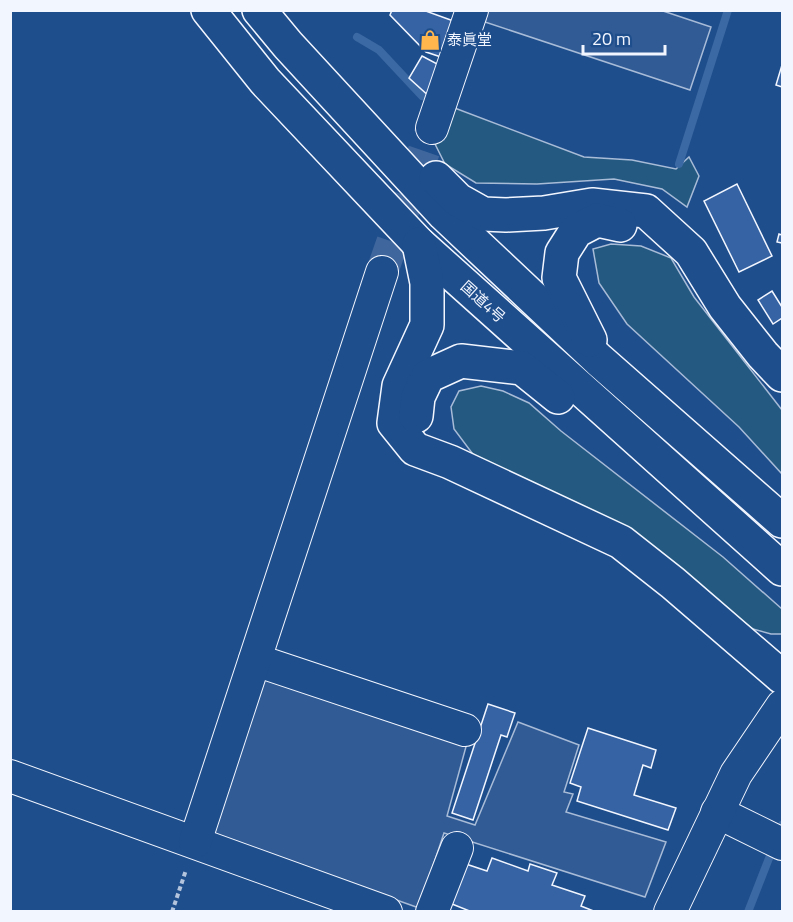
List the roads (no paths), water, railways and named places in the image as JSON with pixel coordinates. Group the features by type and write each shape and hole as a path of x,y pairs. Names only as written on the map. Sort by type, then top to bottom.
{"highway":[{"name":"国道4号","path":"208,10 265,81 419,244 691,489 783,568"},
{"path":"259,10 288,45 444,214 599,360 783,521"},
{"path":"288,45 343,82 458,200 483,214 544,213 592,205 646,210 691,252 725,307 762,355 783,375"},
{"path":"599,360 559,278 562,253 576,231 597,220 645,229 691,252"},
{"path":"419,244 426,283 427,325 399,386 394,423 415,449 450,462 621,542 783,677"},
{"path":"450,462 416,422 418,397 428,376 461,361 522,368 634,459 691,489"}],"street":[{"path":"432,128 472,10"},
{"path":"195,842 382,272"},
{"path":"255,660 465,730"},
{"path":"670,912 736,774 783,706"},
{"path":"10,776 386,912"},
{"path":"717,812 770,838"},
{"path":"432,912 457,848"}],"waterway":[{"path":"679,164 728,10"},
{"path":"357,37 379,50 422,96"},
{"path":"748,912 782,825"}],"tunnel":[{"path":"382,272 432,128"}],"place":[{"name":"泰眞堂","path":"430,40"}]}
